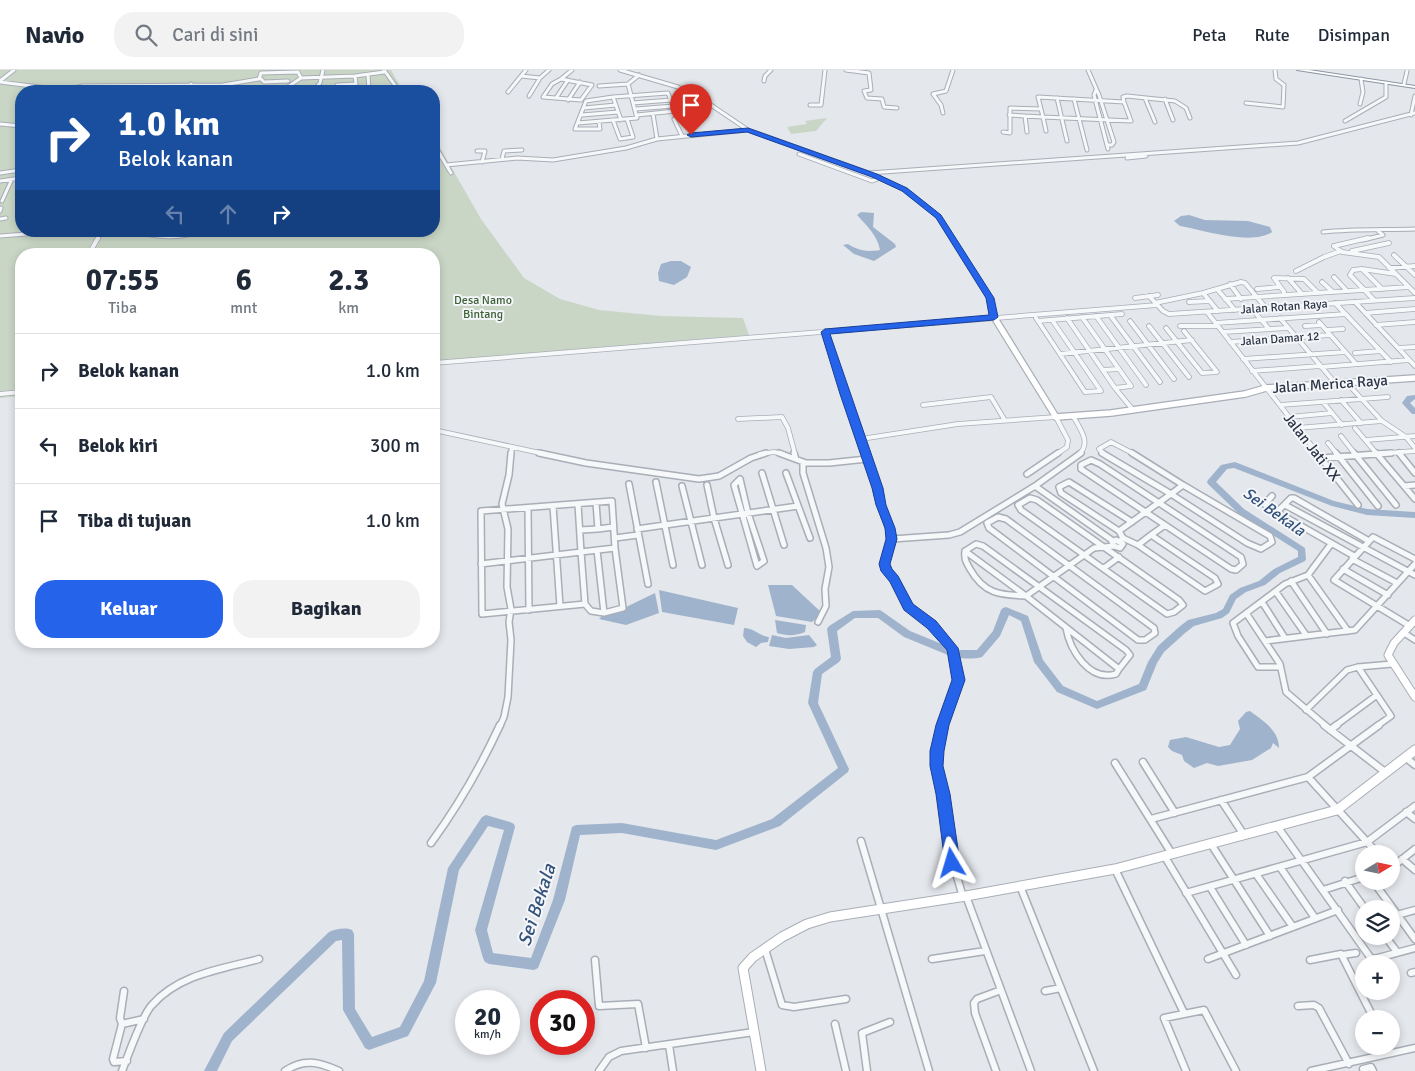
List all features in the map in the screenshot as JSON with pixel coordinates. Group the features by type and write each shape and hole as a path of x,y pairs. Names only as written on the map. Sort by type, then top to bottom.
{"highway":[{"path":"1299,70 1415,86"},
{"path":"1308,70 1415,86"}],"street":[{"path":"0,81 14,70"},
{"path":"316,85 322,77 323,70"},
{"path":"508,92 526,70"},
{"path":"529,96 540,78 549,70"},
{"path":"561,79 592,85 581,100 543,96 552,84 572,70"},
{"path":"620,70 686,90 748,130 874,175 905,190 938,216 990,298 994,317 1056,417 1068,440 1067,447 1027,474"},
{"path":"764,82 765,76 771,70"},
{"path":"810,105 821,105 825,70"},
{"path":"846,70 869,73 872,90 864,91 867,98 882,98 884,107 897,108"},
{"path":"943,113 941,105 934,94 946,91 953,70 948,70"},
{"path":"1088,70 1096,90 1108,121 1114,142 1108,147 1094,95 1096,90"},
{"path":"1246,103 1283,107 1284,84 1275,80 1275,70"},
{"path":"260,78 261,72 297,71 302,78"},
{"path":"344,76 345,71"},
{"path":"291,85 302,78 368,75 384,71 394,85"},
{"path":"1404,84 1407,71"},
{"path":"368,75 369,85"},
{"path":"599,86 628,84 639,75"},
{"path":"337,85 356,84 355,76"},
{"path":"521,76 540,78"},
{"path":"137,85 223,85 260,78"},
{"path":"260,78 264,82 288,82"},
{"path":"1360,104 1363,92 1361,79"},
{"path":"556,98 568,80"},
{"path":"0,81 28,85"},
{"path":"568,100 580,82"},
{"path":"1345,121 1386,97 1386,83"},
{"path":"628,84 637,115"},
{"path":"578,123 621,120 636,118 637,115 674,112 668,93 599,97"},
{"path":"599,122 600,129 575,130 582,115 585,101 631,95"},
{"path":"1009,115 1130,122 1124,96 1175,101 1186,108 1190,118"},
{"path":"869,174 1302,145 1413,115 1415,96"},
{"path":"1046,131 1038,97 1124,102"},
{"path":"613,98 621,120"},
{"path":"1057,98 1067,141"},
{"path":"1145,98 1155,122"},
{"path":"1074,99 1087,150"},
{"path":"1165,99 1173,120"},
{"path":"633,103 671,100"},
{"path":"584,108 616,105"},
{"path":"636,109 673,106"},
{"path":"1003,132 1010,132 1010,108 1041,109"},
{"path":"582,115 618,112"},
{"path":"653,114 658,139"},
{"path":"1025,116 1027,132"},
{"path":"613,120 618,138 620,139 633,137 627,119"},
{"path":"674,119 682,136"},
{"path":"0,124 15,125"},
{"path":"446,165 522,158 553,160 626,148 658,139 748,130"},
{"path":"502,159 504,151 522,150"},
{"path":"477,151 485,151 482,162"},
{"path":"440,154 451,173"},
{"path":"799,154 872,180 880,178"},
{"path":"874,175 976,166"},
{"path":"0,173 15,171"},
{"path":"2,201 12,179"},
{"path":"0,181 15,179"},
{"path":"0,219 6,218"},
{"path":"1324,232 1352,229 1361,231 1415,228"},
{"path":"1341,251 1334,246 1383,235 1378,230"},
{"path":"0,236 15,235"},
{"path":"92,248 99,237"},
{"path":"1350,252 1389,243"},
{"path":"1296,271 1330,254 1341,251 1372,255 1382,259 1415,293"},
{"path":"1394,255 1415,275"},
{"path":"1389,268 1415,266"},
{"path":"1374,300 1350,273 1355,269 1362,269 1396,274"},
{"path":"1362,269 1382,289"},
{"path":"1288,277 1313,305"},
{"path":"1334,277 1347,291"},
{"path":"1284,292 1274,278 1304,279 1318,293"},
{"path":"440,363 1156,304 1243,282 1266,308"},
{"path":"1322,282 1333,292"},
{"path":"1230,284 1241,299"},
{"path":"1257,289 1280,287"},
{"path":"1225,299 1304,296 1318,293 1409,287"},
{"path":"1217,289 1235,310"},
{"path":"1203,293 1218,311"},
{"path":"1135,298 1158,295"},
{"path":"1149,296 1156,304"},
{"name":"Jalan Rotan Raya","path":"1156,304 1163,312 1169,314 1415,298"},
{"path":"1189,302 1210,300"},
{"path":"1355,302 1415,366"},
{"path":"1335,303 1391,362"},
{"path":"1293,307 1303,318"},
{"path":"1252,309 1269,329"},
{"path":"1365,313 1415,309"},
{"name":"Jalan Jati XX","path":"1207,312 1358,505"},
{"path":"1052,320 1100,391 1085,392 1037,319 1052,320 1122,314"},
{"path":"1180,326 1217,325 1280,318 1346,314"},
{"path":"1110,315 1160,382"},
{"path":"1096,316 1146,385"},
{"path":"1082,317 1131,386 1115,388"},
{"path":"1067,318 1115,388 1133,410"},
{"path":"1280,318 1336,384"},
{"path":"1130,321 1174,379"},
{"path":"1376,325 1415,322"},
{"path":"1305,326 1320,324 1356,364"},
{"path":"1149,326 1189,377"},
{"path":"1166,328 1202,373 1217,372 1184,331"},
{"path":"1222,332 1288,328"},
{"path":"1327,330 1344,329"},
{"path":"825,332 890,528 892,539 886,556 885,564 887,571 894,579 908,607 932,624 952,648 959,680 942,725 937,751 937,766 943,794 952,863 1032,1071"},
{"name":"Jalan Damar 12","path":"1230,342 1330,335"},
{"path":"1060,354 1192,340"},
{"path":"1398,348 1415,346"},
{"path":"1355,353 1381,351"},
{"path":"1243,359 1345,352"},
{"path":"1252,371 1409,360"},
{"path":"1103,370 1118,369"},
{"name":"Jalan Merica Raya","path":"1056,417 1133,410 1245,394 1266,388 1415,378"},
{"path":"1321,458 1415,449 1406,437 1382,421 1347,383"},
{"path":"0,394 15,392"},
{"path":"923,405 991,397 1004,419"},
{"path":"1280,405 1388,397"},
{"path":"1342,400 1362,425"},
{"path":"1323,402 1342,425"},
{"path":"1289,417 1332,413"},
{"path":"892,539 939,536 960,532 1035,486 1085,448 1086,442 1073,416"},
{"path":"738,419 782,417 788,428 796,459"},
{"path":"861,439 896,431 1004,419 1056,417"},
{"path":"1297,428 1362,425 1382,421"},
{"path":"1362,425 1356,428 1415,499"},
{"path":"440,431 586,463 708,479 730,472 762,453 773,451 803,462 867,460"},
{"path":"1342,436 1396,505"},
{"path":"1366,440 1415,436"},
{"path":"1111,442 1116,443 1270,536 1272,542 1264,548 1258,549 1172,494 1099,449 1111,442"},
{"path":"1328,443 1378,506"},
{"path":"431,843 487,753 504,717 508,697 511,640 509,622 511,610 507,587 508,529 503,497 509,475 512,447"},
{"path":"1398,452 1415,473"},
{"path":"1087,461 1094,461 1159,503 1241,557 1243,564 1236,570 1231,569 1080,467 1087,461"},
{"path":"803,462 803,472 826,548 829,567 825,589 826,606 818,622"},
{"path":"762,473 784,545"},
{"path":"786,473 810,538"},
{"path":"740,479 748,513 764,561 757,566 734,485 740,479"},
{"path":"656,482 673,565"},
{"path":"1122,539 1119,531 1061,493 1059,487 1069,482 1132,522"},
{"path":"628,484 648,584"},
{"path":"707,485 714,518 728,565"},
{"path":"1119,531 1183,485"},
{"path":"1404,486 1415,485"},
{"path":"682,486 702,565"},
{"path":"1035,486 1113,543"},
{"path":"1272,496 1265,505 1276,513 1397,583"},
{"path":"1030,498 1037,500 1119,556 1179,600 1183,605 1174,612 1167,614 1085,554 1021,510 1018,505 1030,498"},
{"path":"1276,513 1291,498 1294,498 1369,540"},
{"path":"578,504 585,604 592,611 604,613 623,608 615,548 612,502 578,504 504,510 480,511 482,614 585,604"},
{"path":"596,503 598,529"},
{"path":"1285,505 1415,575"},
{"path":"553,506 560,606"},
{"path":"614,538 664,525 798,506"},
{"path":"528,508 529,610"},
{"path":"1002,517 1070,565 1154,628 1155,633 1145,640 1138,640 989,528 987,523 1002,517"},
{"path":"1310,532 1318,523"},
{"path":"1138,545 1165,525"},
{"path":"580,530 613,527"},
{"path":"1066,628 1071,648 1084,665 1105,676 1116,674 1130,655 1129,652 1038,587 983,546 976,544 965,552 964,558 977,582 1000,595 1026,596 1038,587 1094,548 1122,539 1138,545 1205,591 1218,584 1215,578 1151,535"},
{"path":"1415,559 1376,537 1369,540 1334,579 1334,582 1377,607 1413,623 1394,644 1388,655 1392,664 1415,697"},
{"path":"1280,668 1258,667 1233,625 1246,612 1291,581 1308,574 1331,544"},
{"path":"481,564 615,548"},
{"path":"597,550 604,613"},
{"path":"965,552 1026,596 1119,669"},
{"path":"1104,568 1119,556"},
{"path":"1265,641 1327,634 1359,628 1415,564"},
{"path":"1343,569 1388,595"},
{"path":"1308,574 1348,631"},
{"path":"1291,581 1327,634"},
{"path":"1276,592 1306,636"},
{"path":"1262,602 1285,638"},
{"path":"1246,612 1277,658 1286,692 1351,747 1385,772"},
{"path":"1404,633 1415,640"},
{"path":"1306,710 1347,670 1358,667 1392,664"},
{"path":"1151,819 1308,778 1351,747 1391,716 1358,667"},
{"path":"1330,730 1377,695"},
{"path":"762,1071 743,968 748,959 792,931 809,923 830,918 964,897 1114,869 1337,810 1415,750"},
{"path":"1406,757 1415,765"},
{"path":"1143,762 1176,813"},
{"path":"1115,764 1151,819 1186,893 1236,975"},
{"path":"1308,778 1370,845"},
{"path":"1221,800 1244,835"},
{"path":"1186,893 1368,842 1415,806"},
{"path":"1406,812 1415,819"},
{"path":"1277,826 1372,958 1415,948"},
{"path":"861,841 929,1071"},
{"path":"1211,844 1270,936"},
{"path":"1415,849 1402,859 1415,870"},
{"path":"1280,868 1315,918"},
{"path":"1114,869 1184,1013"},
{"path":"1256,874 1293,927"},
{"path":"1323,890 1355,879"},
{"path":"1345,882 1358,900"},
{"path":"1020,886 1094,1071"},
{"path":"1210,887 1246,945"},
{"path":"1208,959 1338,910"},
{"path":"1400,914 1415,910"},
{"path":"1400,919 1415,939"},
{"path":"1392,945 1397,952"},
{"path":"765,949 782,1005 794,1007 846,999"},
{"path":"932,959 985,951"},
{"path":"1310,960 1338,953 1342,955 1356,953"},
{"path":"1342,955 1370,1010"},
{"path":"122,1071 151,1005 179,983 192,977 259,959"},
{"path":"595,960 599,1006 638,1004 646,1048"},
{"path":"1045,991 1061,988"},
{"path":"996,1071 974,1008 974,1001 977,998 1001,990"},
{"path":"124,991 120,1018 122,1024 113,1059 114,1062 127,1060"},
{"path":"1298,1006 1314,1005 1319,1008 1349,1064"},
{"path":"1186,1071 1164,1020 1184,1013 1206,1010 1236,1071"},
{"path":"122,1024 144,1019"},
{"path":"867,1071 862,1033 890,1022"},
{"path":"835,1024 846,1071"},
{"path":"603,1069 610,1057 616,1053 754,1032"},
{"path":"669,1045 672,1071"},
{"path":"1400,1049 1415,1048"},
{"path":"1311,1071 1349,1064 1375,1055"},
{"path":"285,1071 301,1062 311,1060 339,1071"},
{"path":"1364,1071 1363,1069 1371,1067 1373,1071"}],"green space":[{"name":"Desa Namo Bintang","path":"0,70 391,70 400,85 15,85 15,237 440,237 440,147 481,219 524,278 560,299 599,310 661,316 743,318 749,335 440,361 440,248 15,248 15,397 0,398"},
{"path":"827,118 816,131 791,134 787,127 807,124 805,121"}],"water":[{"path":"861,212 874,213 873,227 895,244 896,247 874,261 854,254 843,245 848,244 863,250 880,250 874,235 857,215"},
{"path":"1189,215 1205,220 1248,221 1270,227 1272,232 1252,238 1227,236 1180,226 1174,221 1181,216"},
{"path":"681,261 691,267 687,277 674,285 659,281 658,273 661,264"},
{"path":"768,585 792,585 822,613 812,622 776,616"},
{"path":"659,590 738,608 734,625 662,612"},
{"path":"655,593 659,613 626,625 599,619 611,607 622,609"},
{"path":"775,620 806,625 805,632 791,635 777,633"},
{"path":"744,628 769,637 768,642 761,643 756,647 747,642 743,636"},
{"path":"772,635 786,638 809,635 817,645 814,647 789,649 769,646"},
{"path":"1250,711 1265,722 1273,731 1279,748 1273,743 1271,748 1252,760 1218,766 1207,763 1194,768 1184,761 1182,755 1168,747 1170,740 1186,737 1219,747 1230,745 1240,729 1238,721 1246,712"}],"waterway":[{"name":"Sei Bekala","path":"1415,397 1410,398 1406,403 1415,412"},
{"name":"Sei Bekala","path":"959,654 979,654 997,633 1006,610 1025,619 1039,662 1060,689 1097,705 1143,687 1153,662 1161,649 1182,630 1191,623 1219,616 1226,611 1233,597 1243,590 1262,583 1277,571 1302,559 1302,550 1241,511 1211,482 1224,467 1235,465 1332,503 1367,512 1415,515"},
{"name":"Sei Bekala","path":"210,1071 228,1037 333,936 348,934 349,1010 369,1044 404,1032 430,983 454,868 486,820 510,827 481,930 489,958 534,964 559,900 576,830 622,828 716,845 776,823 844,769 813,703 818,672 836,659 832,629 853,615 880,614 907,634 951,652"}],"route":[{"path":"691,135 748,130 874,175 905,190 938,216 990,298 994,317 825,332 890,528 892,539 886,556 885,564 887,571 894,579 908,607 932,624 952,648 959,680 942,725 937,751 937,766 943,794 952,863"}]}
